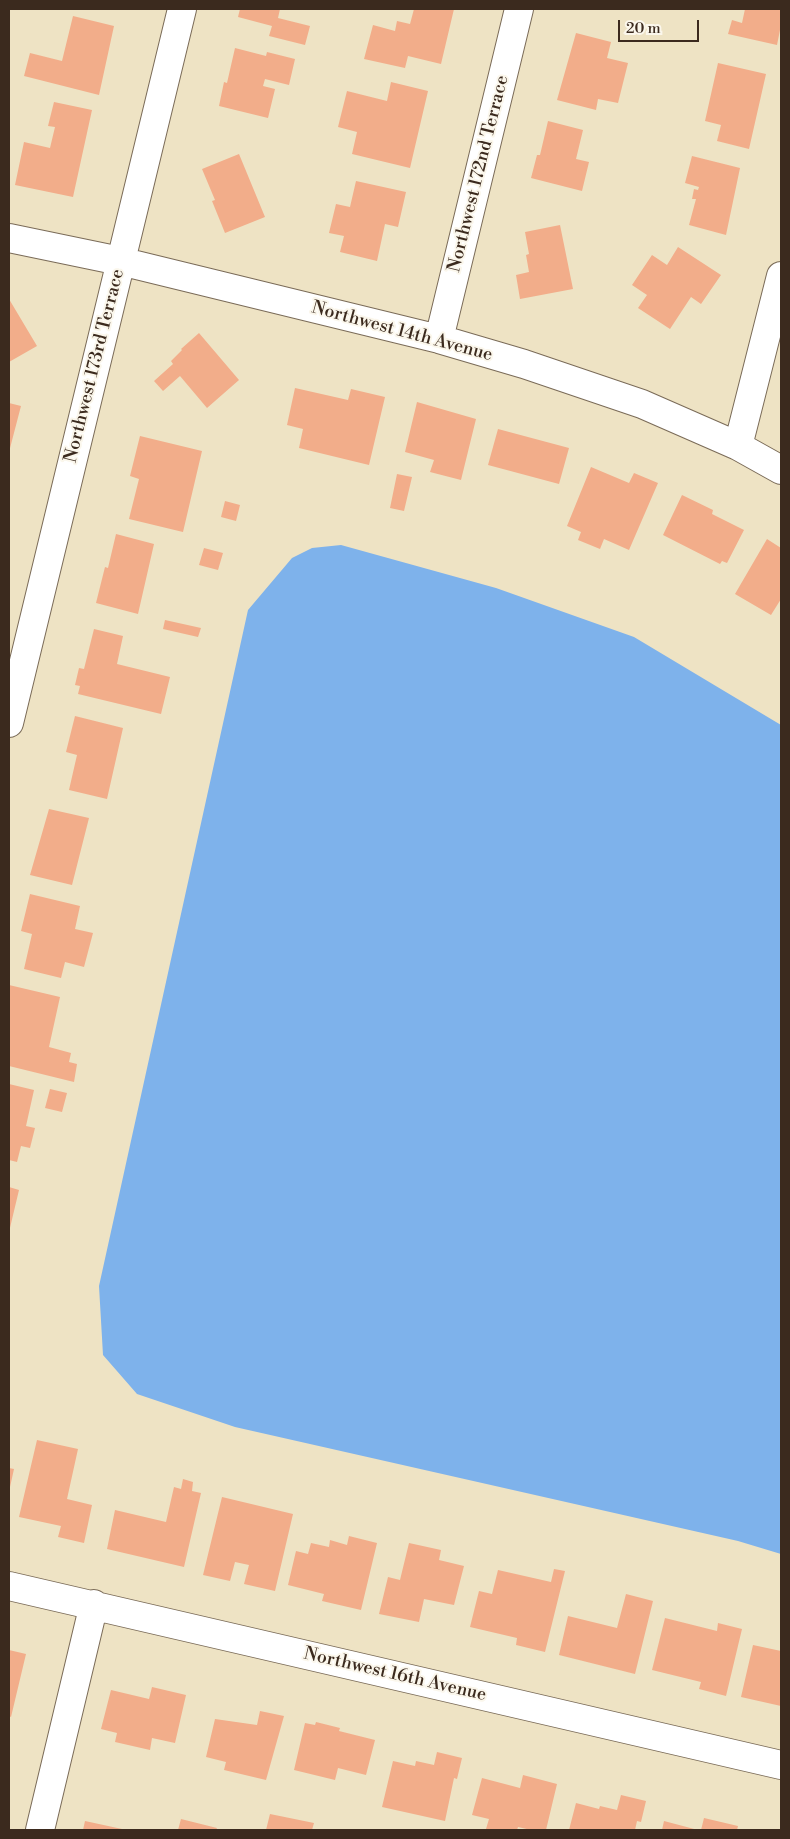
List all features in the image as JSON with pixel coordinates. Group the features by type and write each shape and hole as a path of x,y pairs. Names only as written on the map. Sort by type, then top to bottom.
{"street":[{"name":"Northwest 173rd Terrace","path":"9,723 182,9"},
{"name":"Northwest 172nd Terrace","path":"439,339 519,9"},
{"name":"Northwest 14th Avenue","path":"9,238 120,261 439,339 524,364 642,404 738,446 781,470"},
{"path":"738,446 781,276"},
{"name":"Northwest 16th Avenue","path":"9,1586 94,1604 781,1765"},
{"path":"40,1830 94,1604"}],"water":[{"path":"341,545 496,588 634,637 781,725 781,1554 738,1541 235,1427 137,1394 103,1355 99,1286 248,610 292,558 312,548"}],"building":[{"path":"240,9 280,9 278,18 310,26 305,45 269,36 272,26 238,17"},
{"path":"414,9 454,9 441,64 408,56 405,68 364,59 373,25 395,31 397,21 410,24"},
{"path":"745,9 781,9 781,25 777,45 728,34 732,20 742,23"},
{"path":"73,16 114,26 99,95 24,76 30,53 62,61"},
{"path":"576,33 611,42 607,58 628,63 618,103 598,99 596,110 557,100"},
{"path":"235,48 266,56 267,52 295,59 289,85 265,79 263,86 275,89 268,118 219,106 224,82 227,83"},
{"path":"718,63 766,74 749,149 717,141 721,125 705,121"},
{"path":"391,82 428,91 410,168 352,154 357,132 338,127 347,91 387,101"},
{"path":"54,102 92,110 73,197 15,185 24,142 50,148 55,127 48,126"},
{"path":"548,121 583,130 576,159 589,162 582,191 531,178 537,155 540,155"},
{"path":"239,154 265,217 225,233 212,201 215,200 202,169"},
{"path":"692,156 740,168 726,235 689,225 696,199 692,199 694,189 698,190 699,187 685,183"},
{"path":"356,181 406,192 398,227 385,224 377,261 340,252 344,236 329,233 336,204 350,207"},
{"path":"560,225 573,289 520,299 516,275 529,272 526,255 529,254 525,232"},
{"path":"678,247 721,275 701,304 691,297 670,329 638,308 647,295 632,285 652,255 667,265"},
{"path":"9,299 37,346 9,362"},
{"path":"199,333 239,380 207,408 180,376 163,391 154,381 173,364 171,361 181,349"},
{"path":"295,388 348,400 351,389 385,397 369,465 299,448 303,429 287,425"},
{"path":"417,402 476,419 461,480 430,472 434,460 405,452"},
{"path":"9,403 21,406 9,452"},
{"path":"498,429 569,448 559,484 488,465"},
{"path":"140,436 202,451 183,532 129,519 139,479 130,476"},
{"path":"591,467 629,483 634,473 658,483 629,550 604,539 600,549 578,540 581,532 567,526"},
{"path":"397,474 412,477 404,511 390,508"},
{"path":"682,495 713,510 712,514 744,530 727,563 722,561 720,564 663,535"},
{"path":"225,501 240,505 236,521 221,517"},
{"path":"116,534 154,544 138,614 96,603 105,567 108,568"},
{"path":"767,539 781,548 781,599 771,615 735,594"},
{"path":"204,548 223,553 218,570 199,565"},
{"path":"165,620 201,628 198,637 163,629"},
{"path":"94,629 123,636 117,664 170,677 161,714 78,694 80,686 75,685 79,668 84,669"},
{"path":"75,716 123,728 107,799 69,790 77,755 66,752"},
{"path":"49,809 89,818 72,885 30,875"},
{"path":"30,894 80,906 75,929 93,933 84,967 65,962 61,978 24,969 32,934 21,931"},
{"path":"9,985 60,997 49,1047 71,1053 69,1062 77,1064 74,1082 9,1066"},
{"path":"9,1084 34,1090 26,1126 35,1128 30,1148 21,1146 17,1162 9,1160"},
{"path":"50,1089 67,1093 62,1112 45,1108"},
{"path":"9,1187 19,1190 9,1232"},
{"path":"37,1440 78,1449 67,1499 92,1505 84,1543 58,1537 61,1526 19,1517"},
{"path":"9,1468 14,1469 10,1487 9,1487"},
{"path":"183,1479 193,1482 192,1491 201,1493 184,1567 107,1549 115,1510 166,1522 174,1487 181,1489"},
{"path":"222,1497 293,1514 275,1591 244,1584 249,1565 235,1562 230,1581 203,1575"},
{"path":"349,1536 377,1543 361,1610 322,1601 324,1594 288,1585 296,1551 308,1554 311,1543 329,1547 330,1540 347,1545"},
{"path":"409,1543 441,1550 439,1560 464,1566 454,1605 424,1599 419,1622 379,1614 388,1577 400,1580"},
{"path":"554,1569 565,1571 545,1652 516,1645 517,1638 470,1627 479,1591 492,1594 498,1570 551,1582"},
{"path":"626,1594 653,1601 635,1674 559,1655 568,1616 617,1628"},
{"path":"665,1618 717,1631 718,1623 742,1629 726,1696 699,1689 701,1682 652,1670"},
{"path":"753,1645 781,1651 781,1706 741,1697"},
{"path":"9,1650 26,1654 11,1717 9,1716"},
{"path":"152,1687 186,1695 175,1743 152,1738 150,1750 115,1742 117,1733 101,1729 111,1690 149,1699"},
{"path":"260,1711 284,1716 266,1780 224,1770 226,1762 206,1757 215,1719 257,1725"},
{"path":"316,1722 340,1728 339,1731 375,1740 366,1775 338,1768 335,1780 294,1770 305,1723 315,1725"},
{"path":"437,1752 462,1758 457,1779 454,1778 445,1821 382,1807 393,1761 415,1766 416,1761 434,1765"},
{"path":"523,1775 557,1784 546,1830 531,1830 518,1827 517,1830 486,1829 489,1819 472,1815 482,1778 520,1788"},
{"path":"621,1795 646,1801 641,1822 637,1821 635,1830 569,1830 576,1803 599,1809 600,1806 617,1810"},
{"path":"270,1814 314,1823 312,1830 266,1830"},
{"path":"704,1818 738,1826 737,1830 701,1830"},
{"path":"181,1819 217,1828 216,1830 178,1830"},
{"path":"85,1821 122,1829 122,1830 83,1830"},
{"path":"664,1821 698,1830 662,1830"}]}
